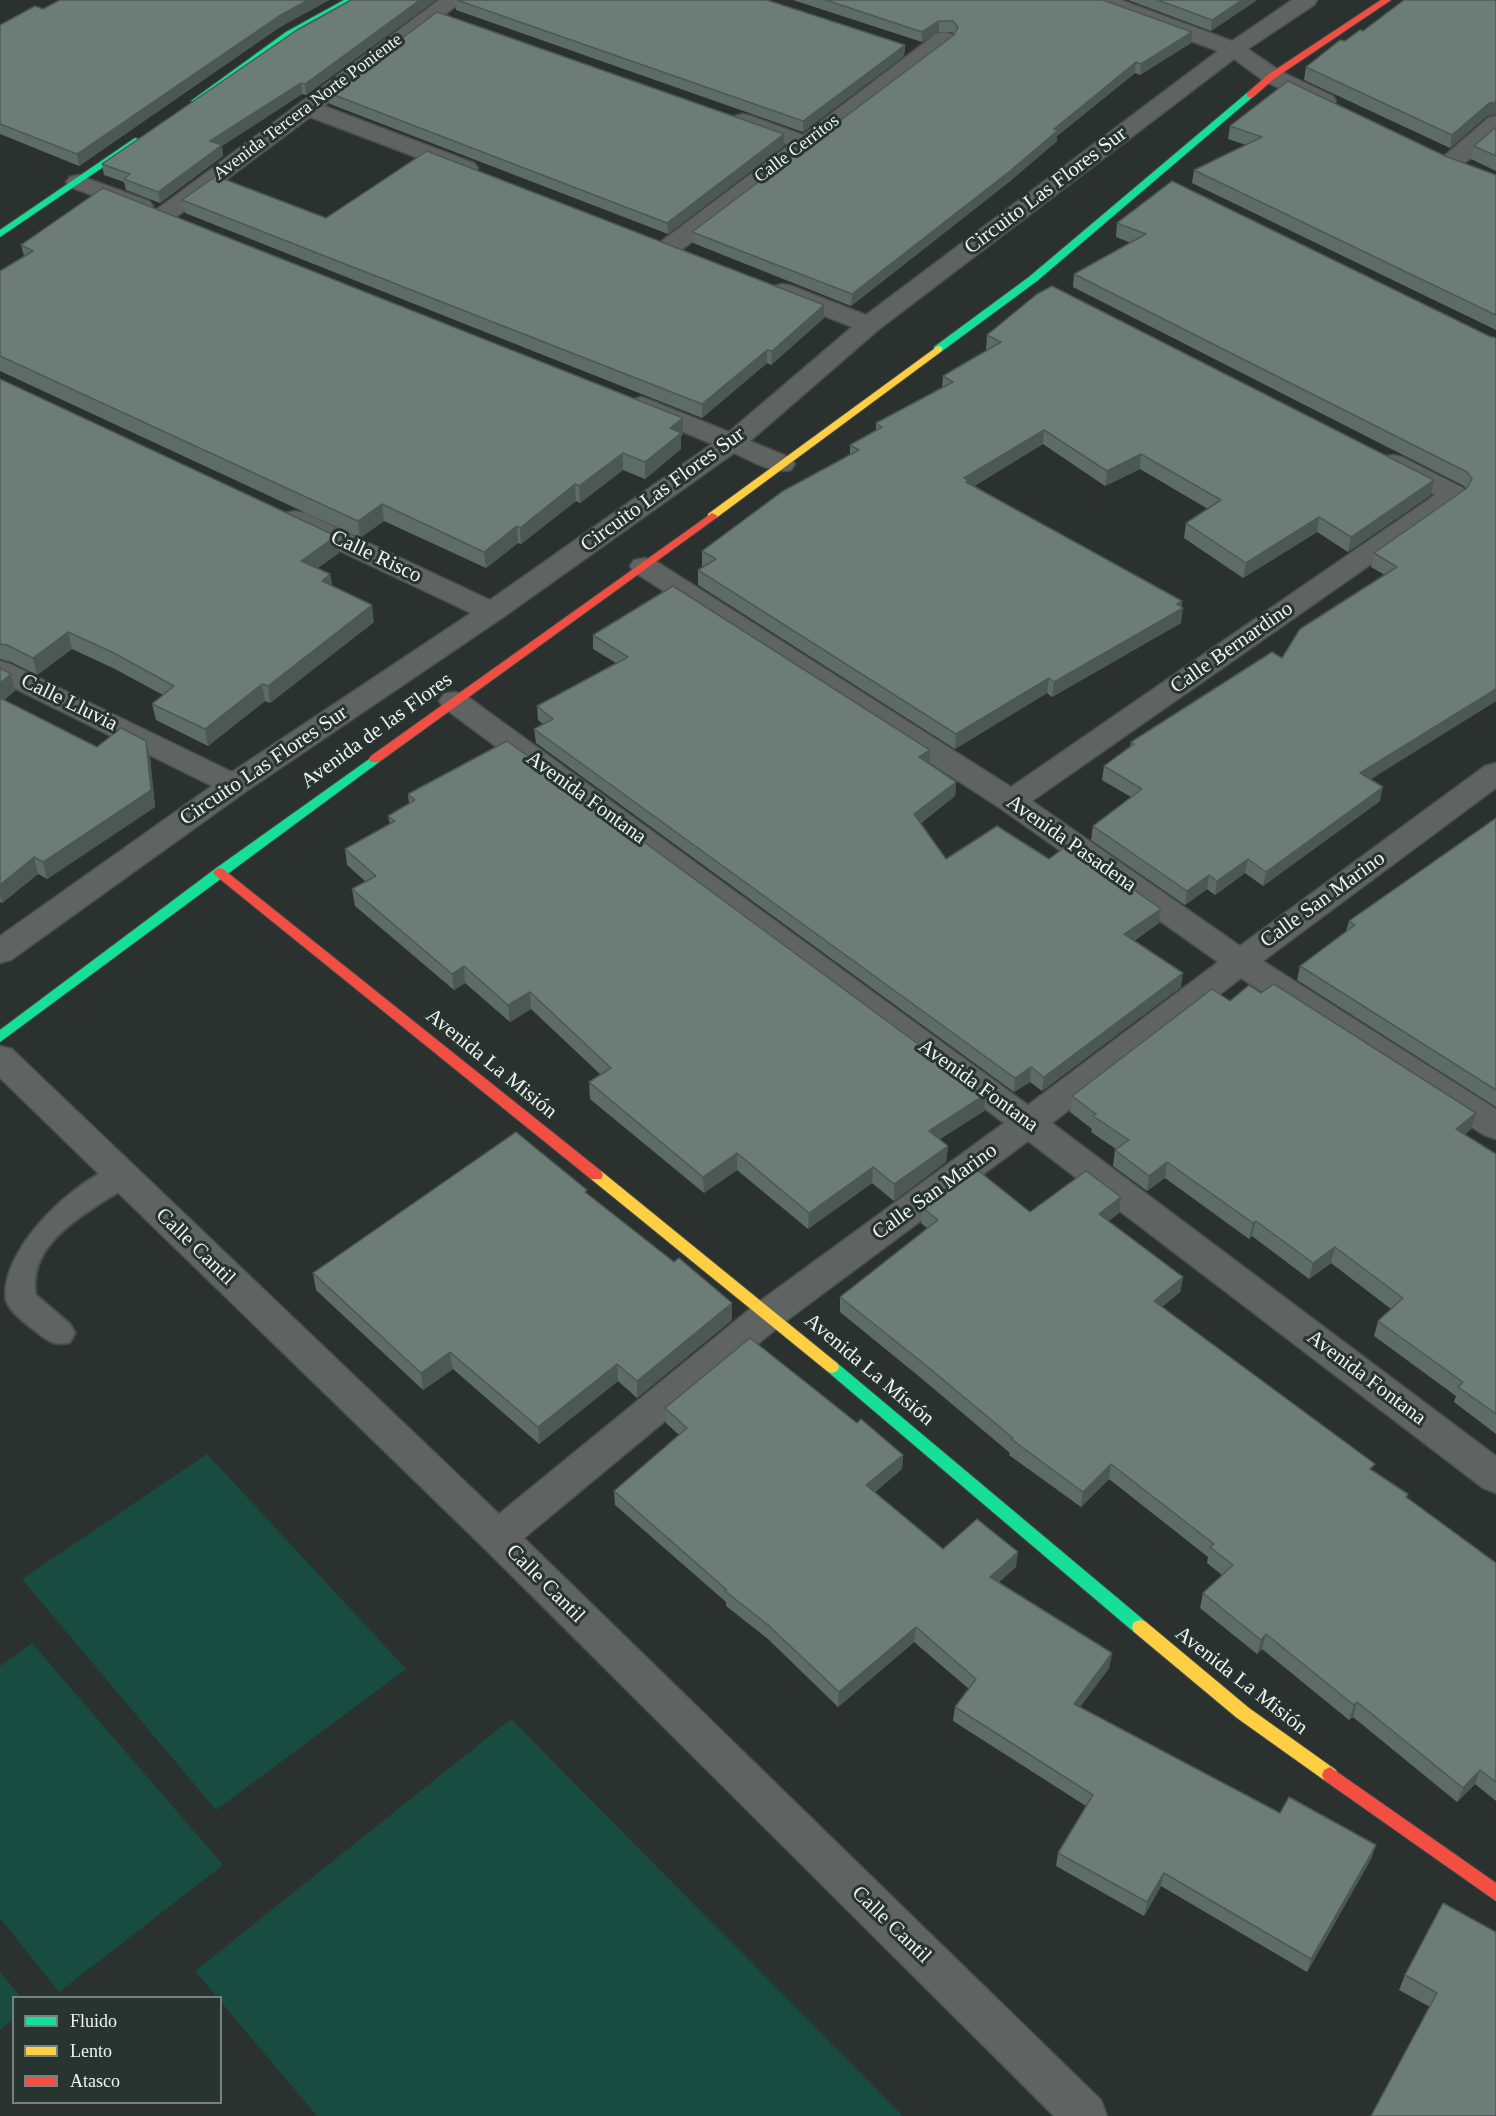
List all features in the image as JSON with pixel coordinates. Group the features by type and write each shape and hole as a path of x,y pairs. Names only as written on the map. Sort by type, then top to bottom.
{"street":[{"path":"186,107 289,34 350,0"},
{"path":"1101,0 1234,48 1272,76 1346,111"},
{"name":"Circuito Las Flores Sur","path":"0,952 234,785 492,612 733,442 869,326 1234,48 1306,0"},
{"path":"624,398 782,464 1044,284 1166,180 1272,76 1387,0"},
{"name":"Avenida Tercera Norte Poniente","path":"78,182 175,219 308,108 449,11"},
{"path":"289,34 296,13"},
{"name":"Calle Cerritos","path":"693,255 660,242 805,143 944,39"},
{"path":"901,45 924,53"},
{"path":"308,108 484,175"},
{"path":"726,116 805,143"},
{"path":"1430,152 1460,166 1496,123"},
{"path":"0,234 147,134"},
{"path":"759,282 869,326"},
{"name":"Calle Bernardino","path":"1011,801 1454,494 1370,451"},
{"name":"Avenida de las Flores","path":"0,1037 219,872 782,464"},
{"name":"Calle Risco","path":"267,506 492,612"},
{"name":"Avenida Pasadena","path":"644,566 1011,801 1240,962 1496,1126"},
{"name":"Calle Lluvia","path":"0,670 234,785"},
{"name":"Avenida Fontana","path":"454,701 1028,1123 1496,1477"},
{"name":"Calle San Marino","path":"498,1537 769,1314 1496,773"},
{"name":"Avenida La Misión","path":"219,872 769,1314 1243,1713 1496,1893"},
{"name":"Calle Cantil","path":"0,1058 498,1537 1085,2116"}],"lane":[{"path":"59,1333 21,1300 14,1279 17,1258 29,1238 48,1220 121,1175"}],"green space":[{"path":"207,1454 406,1669 216,1810 22,1579"},
{"path":"32,1643 223,1865 59,1992 0,1918 0,1666"},
{"path":"511,1719 903,2116 317,2116 222,2003 222,1996 216,1996 195,1971"},
{"path":"0,1972 20,1996 12,1996 12,2020 0,2030"}],"building":[{"path":"60,0 308,0 279,16 77,154 0,124 0,25 35,6 43,9"},
{"path":"351,0 420,0 305,84 301,83 210,141 222,145 158,192 124,179 130,174 102,164 297,30"},
{"path":"457,0 767,0 905,45 803,121"},
{"path":"826,0 1103,0 1192,32 1141,64 1136,62 1054,129 1058,130 1010,171 852,294 692,232 954,35 958,27 953,21 939,21 922,32"},
{"path":"1158,0 1242,0 1212,20"},
{"path":"1404,0 1496,0 1496,102 1489,103 1452,135 1306,67 1340,40 1345,41 1360,30 1363,31"},
{"path":"437,12 784,134 667,223 329,93"},
{"path":"1288,81 1445,156 1496,175 1496,315 1194,170 1262,137 1230,126"},
{"path":"1496,127 1496,156 1474,146"},
{"path":"427,151 824,305 772,351 767,350 702,404 182,200 216,176 326,218"},
{"path":"1172,181 1496,338 1496,689 1360,773 1383,787 1266,872 1248,859 1217,881 1209,875 1187,891 1093,826 1142,789 1104,766 1134,744 1131,742 1272,652 1282,658 1300,629 1397,567 1374,553 1467,488 1472,479 1467,472 1074,274 1146,234 1117,223"},
{"path":"103,188 683,418 670,428 681,433 645,462 623,453 579,486 575,484 520,528 517,526 484,552 382,504 358,521 0,356 0,271 33,251 21,245"},
{"path":"1052,286 1434,480 1351,537 1319,517 1246,563 1186,523 1221,500 1141,454 1107,471 1044,430 964,478 968,481 966,482 1182,601 1177,604 1183,608 1054,682 1049,678 956,734 698,570 716,559 702,551 783,491 859,450 850,445 882,427 876,423 953,382 943,376 1001,342 987,335 1037,294"},
{"path":"0,379 336,536 301,561 330,574 322,581 372,605 268,686 262,684 205,729 152,704 174,686 112,652 68,632 33,658 7,645 0,644"},
{"path":"673,586 930,750 919,757 956,782 914,814 946,859 997,826 1049,859 1069,844 1161,909 1124,934 1183,973 1044,1077 1031,1067 1015,1078 534,729 553,719 537,706 628,657 593,635"},
{"path":"0,668 11,674 0,683"},
{"path":"0,698 97,747 121,728 146,741 151,790 43,862 34,857 0,885"},
{"path":"507,741 986,1094 929,1131 948,1146 894,1184 873,1167 809,1213 737,1153 703,1177 589,1082 611,1068 530,992 508,1005 464,966 452,974 352,889 376,876 345,849 395,821 388,816 415,800 408,794"},
{"path":"1496,818 1496,1090 1300,966 1355,925 1349,921"},
{"path":"1274,984 1476,1113 1456,1129 1496,1154 1496,1414 1458,1387 1463,1382 1378,1321 1403,1298 1335,1247 1313,1263 1256,1221 1253,1223 1167,1162 1149,1176 1115,1150 1129,1140 1093,1116 1096,1114 1072,1096 1212,989 1230,1001 1249,985 1261,993"},
{"path":"516,1132 587,1190 585,1192 674,1262 679,1258 732,1303 637,1381 617,1364 538,1427 450,1352 421,1373 313,1273"},
{"path":"975,1168 1030,1212 1086,1171 1121,1197 1099,1214 1183,1277 1154,1301 1375,1464 1370,1469 1408,1494 1406,1497 1496,1563 1496,1782 1480,1770 1463,1788 1357,1702 1354,1705 1266,1634 1261,1640 1203,1593 1233,1565 1210,1547 1214,1544 1111,1464 1083,1492 1011,1439 1013,1438 923,1363 840,1297 938,1220 922,1207"},
{"path":"750,1338 857,1423 861,1419 903,1455 866,1485 943,1549 977,1519 1018,1552 990,1577 1112,1653 1074,1704 1280,1813 1289,1797 1376,1845 1311,1959 1164,1873 1147,1902 1058,1853 1093,1795 955,1707 976,1679 916,1627 839,1692 768,1625 725,1591 727,1590 614,1491 687,1428 665,1408"},
{"path":"1443,1903 1496,1932 1496,2116 1371,2116 1437,1993 1405,1975"}],"traffic: fast":[{"path":"196,101 289,34 350,0"},
{"path":"938,349 1033,279 1250,95"},
{"path":"0,234 138,140"},
{"path":"0,1037 219,872 375,759"},
{"path":"832,1367 1140,1627"}],"traffic: slow":[{"path":"712,516 938,349"},
{"path":"596,1175 832,1367"},
{"path":"1140,1627 1243,1713 1330,1775"}],"traffic: jam":[{"path":"1250,95 1272,76 1387,0"},
{"path":"375,759 712,516"},
{"path":"219,872 596,1175"},
{"path":"1330,1775 1496,1893"}]}
